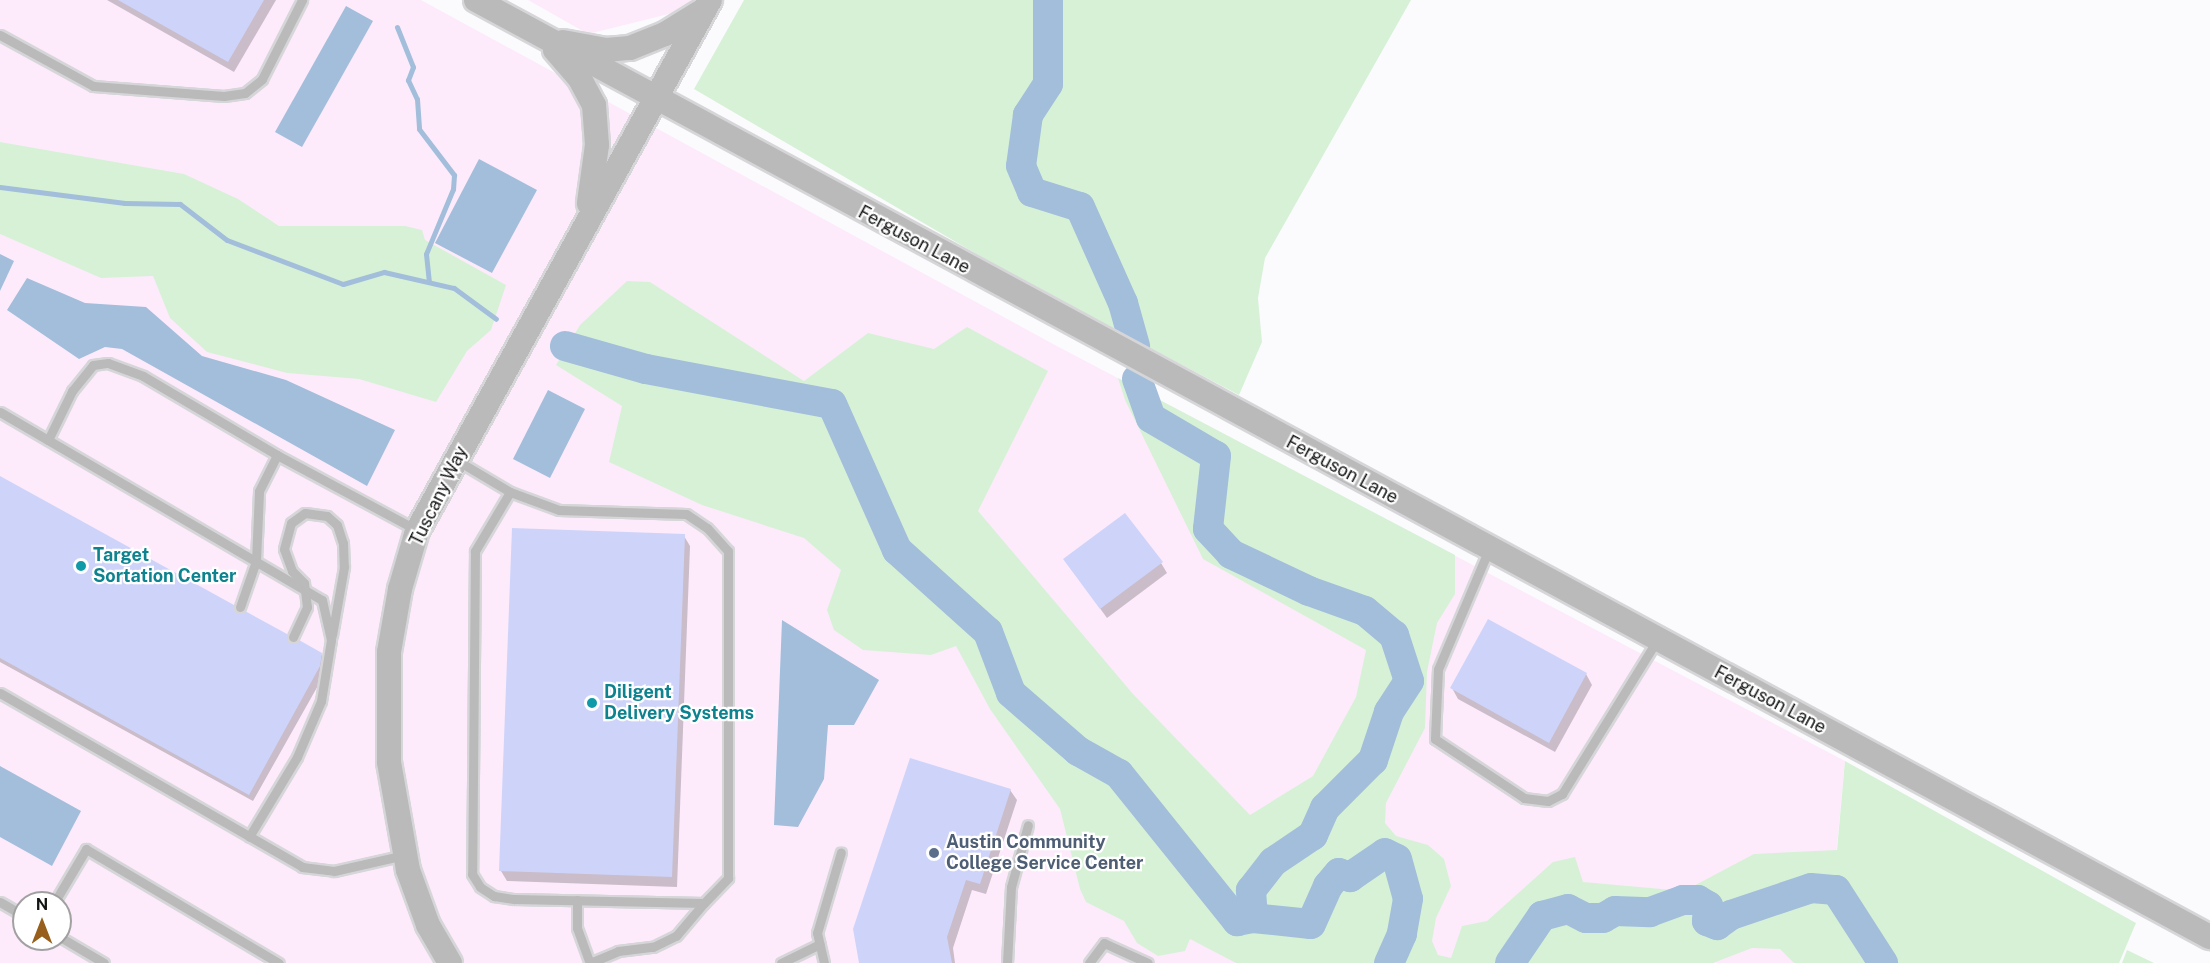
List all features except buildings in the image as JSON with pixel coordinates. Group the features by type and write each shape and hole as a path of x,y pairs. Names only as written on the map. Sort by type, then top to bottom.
{"street":[{"name":"Ferguson Lane","path":"476,0 652,99 2210,937"},
{"path":"546,39 606,50 630,48 665,34 707,5"},
{"name":"Tuscany Way","path":"450,963 428,925 405,855 389,762 386,707 389,652 396,610 417,531 652,99 707,5"},
{"path":"546,39 580,79 594,105 597,145 587,217"}],"lane":[{"path":"0,35 93,86 224,96 245,93 262,79 302,0"},
{"path":"48,440 72,391 93,365 108,363 143,376 277,455 417,531"},
{"path":"0,412 322,600 331,640"},
{"path":"240,607 256,561 259,491 277,455"},
{"path":"456,460 510,492 559,510 686,514 707,528 728,551 728,878 676,936 653,947 618,951 590,963 577,928 577,900"},
{"path":"510,492 476,551 472,874 480,887 494,896 704,903"},
{"path":"249,837 297,757 321,701 344,567 344,543 337,525 327,516 305,513 291,523 284,549 305,590 307,607 293,637"},
{"path":"1489,549 1438,669 1435,740 1524,798 1548,801 1562,794 1588,757 1657,639"},
{"path":"0,693 302,867 333,871 405,855"},
{"path":"1007,963 1011,887 1028,825"},
{"path":"61,891 86,849 279,963"},
{"path":"824,963 817,933 841,852"},
{"path":"1089,963 1104,943 1148,963"},
{"path":"72,944 104,963"},
{"path":"781,963 820,944"}],"shaded area":[{"path":"0,0 421,0 1055,345 1845,761 1826,963 0,963"},
{"path":"528,0 693,0 689,9 588,34"}],"green space":[{"path":"744,0 1411,0 1265,258 1258,298 1262,342 1239,395 1021,280 694,89"},
{"path":"0,142 184,174 238,199 279,226 405,226 422,230 425,240 506,285 491,330 467,351 436,402 359,379 287,373 207,352 170,318 153,276 101,278 0,234"},
{"path":"627,281 650,282 804,381 868,333 934,349 967,327 1048,371 978,511 1133,694 1250,815 1313,776 1356,697 1366,650 1203,559 1125,400 1118,378 1455,555 1455,594 1437,623 1427,672 1425,728 1386,803 1385,823 1396,836 1428,845 1444,859 1451,886 1436,918 1432,941 1438,955 1451,958 1462,926 1487,921 1553,862 1575,857 1583,882 1684,891 1754,854 1837,850 1845,761 2136,923 2119,963 1794,963 1780,949 1752,948 1713,963 1236,963 1190,939 1185,951 1158,956 1137,943 1124,921 1086,902 1080,889 1060,809 990,709 956,646 931,655 863,650 834,630 827,610 841,570 804,538 702,505 609,462 622,406 556,365 580,325"},
{"path":"2127,950 2154,963 2122,963"}],"water":[{"path":"346,6 373,21 302,147 275,132"},
{"path":"479,159 537,190 492,273 435,243"},
{"path":"0,254 14,261 0,291"},
{"path":"27,278 85,303 146,307 202,356 286,380 395,430 367,486 122,349 105,347 79,359 7,310"},
{"path":"548,390 585,409 550,478 513,459"},
{"path":"782,620 879,680 854,725 828,725 824,779 798,827 774,825"},
{"path":"0,766 81,811 52,866 0,837"}],"waterway":[{"path":"1048,0 1048,84 1028,115 1021,166 1032,192 1080,207 1123,303 1135,346"},
{"path":"397,27 413,67 408,80 417,99 419,129 454,175 453,189 426,254 429,282"},
{"path":"0,187 125,203 180,204 227,240 343,284 384,272 454,288 496,319"},
{"path":"565,346 646,369 832,404 897,550 988,632 1011,693 1078,751 1119,774 1237,921 1253,918 1311,924 1328,886 1339,873 1350,877 1385,853 1397,859 1408,899 1402,934 1389,963"},
{"path":"1137,379 1151,418 1216,456 1208,529 1231,554 1309,591 1365,611 1394,635 1409,681 1389,712 1373,760 1325,808 1313,835 1273,862 1251,890 1253,918"},
{"path":"1510,963 1542,916 1568,909 1586,918 1603,918 1615,911 1650,912 1683,900 1698,900 1708,906 1707,921 1717,925 1731,915 1811,888 1836,890 1883,963"}],"place":[{"name":"Target Sortation Center","path":"81,566"},
{"name":"Diligent Delivery Systems","path":"592,703"},
{"name":"Austin Community College Service Center","path":"934,853"}]}
